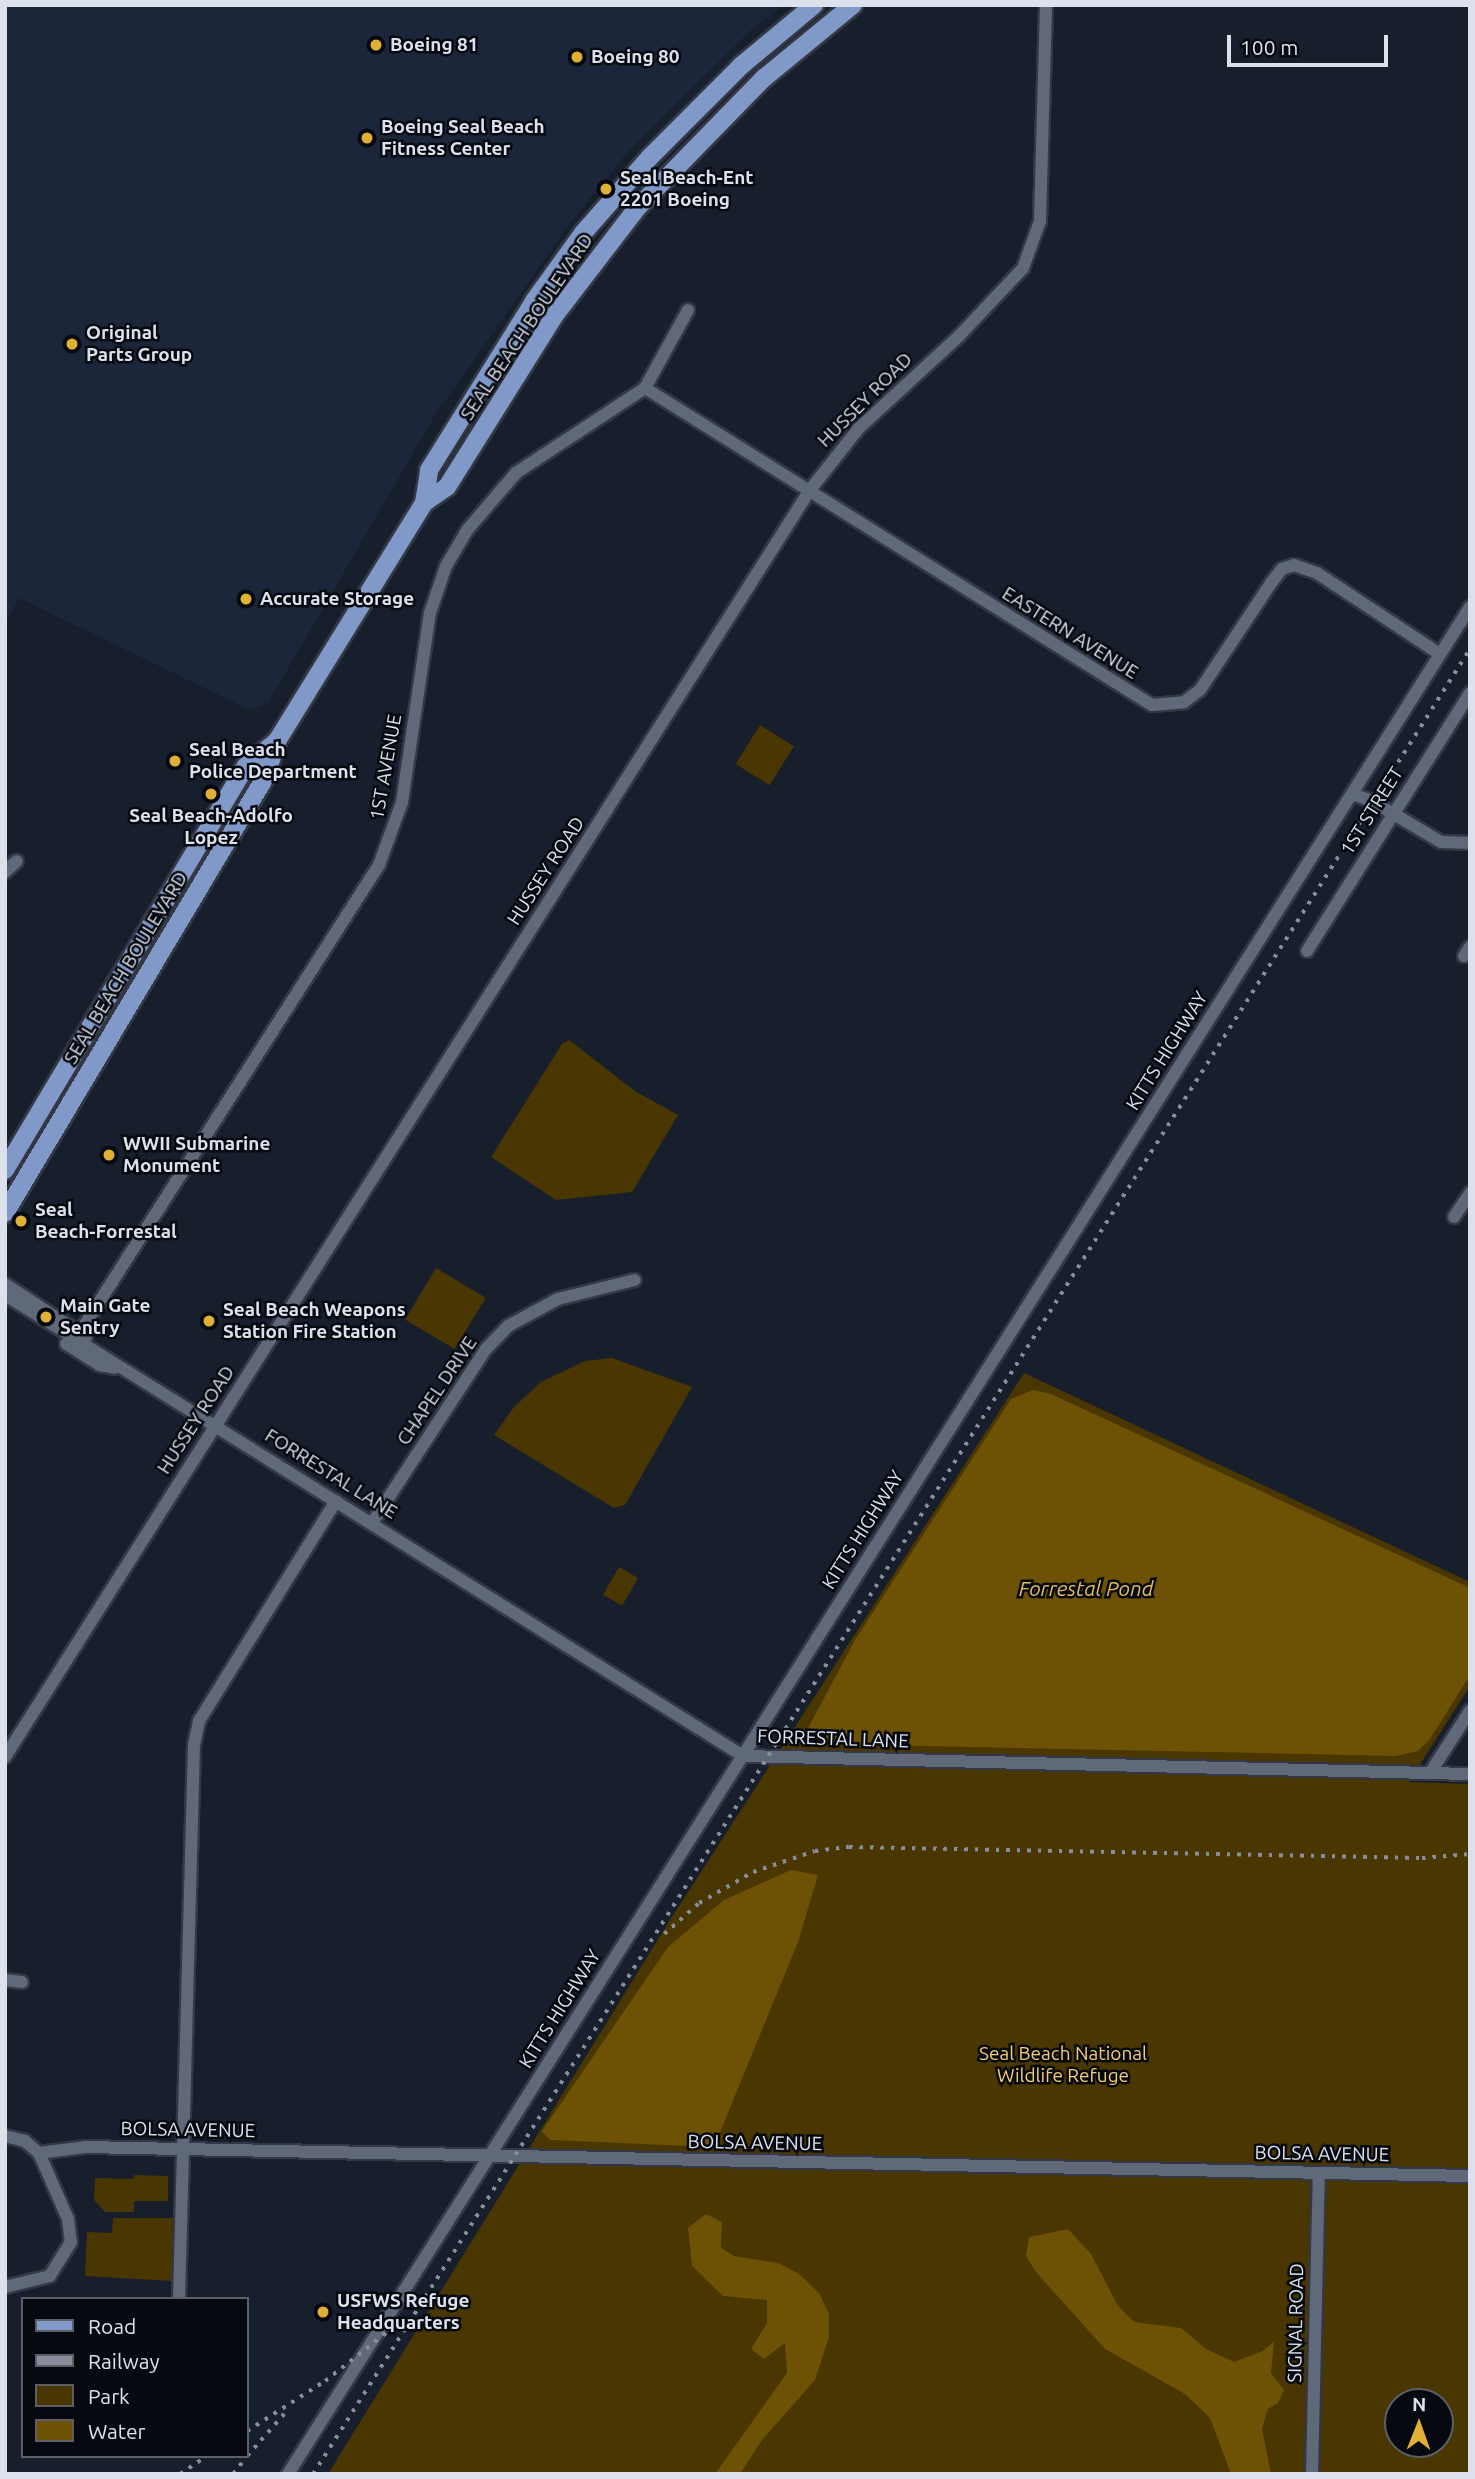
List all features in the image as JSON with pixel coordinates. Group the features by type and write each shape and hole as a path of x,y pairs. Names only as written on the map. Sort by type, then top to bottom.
{"main road":[{"name":"SEAL BEACH BOULEVARD","path":"5,1213 266,776 277,741 424,503 429,470 534,301 584,232 650,157 742,65 814,5"},
{"name":"SEAL BEACH BOULEVARD","path":"424,503 447,487 579,281 668,173 764,78 853,5"},
{"path":"650,157 668,173"},
{"name":"SEAL BEACH BOULEVARD","path":"5,1170 246,766 277,741"}],"street":[{"name":"HUSSEY ROAD","path":"5,1757 214,1424 810,490 859,428 959,336 1023,268 1040,221 1046,5"},
{"name":"1ST AVENUE","path":"80,1332 379,866 402,802 430,613 446,566 468,529 516,472 645,388 688,310"},
{"name":"EASTERN AVENUE","path":"645,388 1152,705 1184,702 1200,690 1271,583 1282,569 1294,565 1317,573 1440,654"},
{"name":"KITTS HIGHWAY","path":"288,2474 1470,607"},
{"name":"1ST STREET","path":"1307,951 1470,692"},
{"path":"1352,794 1441,842 1470,843"},
{"path":"5,872 17,861"},
{"path":"1454,1217 1470,1193"},
{"name":"CHAPEL DRIVE","path":"372,1522 486,1349 508,1326 558,1299 635,1280"},
{"name":"FORRESTAL LANE","path":"5,1284 80,1332 131,1372"},
{"name":"FORRESTAL LANE","path":"5,1295 49,1326 131,1372 744,1756 1470,1774"},
{"path":"179,2297 191,1768 199,1721 337,1501"},
{"path":"1430,1773 1470,1710"},
{"path":"5,1980 22,1982"},
{"path":"5,2136 24,2141 40,2153 68,2219 68,2251 50,2276 5,2287"},
{"name":"BOLSA AVENUE","path":"40,2153 60,2148 181,2149 1470,2176"},
{"name":"SIGNAL ROAD","path":"1312,2474 1319,2173"}],"shaded area":[{"path":"5,5 783,5 753,28 625,155 568,226 435,415 268,703 250,710 19,598 5,624"}],"green space":[{"path":"760,725 794,746 770,785 736,764"},
{"path":"569,1040 635,1091 678,1115 632,1192 556,1200 491,1157 562,1044"},
{"path":"436,1268 486,1298 455,1349 405,1319"},
{"path":"612,1358 692,1387 625,1505 614,1508 494,1435 514,1407 541,1382 585,1361"},
{"name":"Seal Beach National Wildlife Refuge","path":"1024,1373 1470,1582 1470,1686 1409,1782 1470,1784 1470,2474 328,2474 670,1920"},
{"path":"619,1567 638,1578 622,1606 603,1595"},
{"path":"134,2175 168,2176 168,2201 134,2201 134,2212 105,2212 94,2200 95,2178 133,2179"},
{"path":"113,2218 173,2218 172,2281 85,2276 87,2232 112,2233"}],"water":[{"name":"Forrestal Pond","path":"1033,1390 1051,1394 1470,1588 1470,1675 1430,1739 1418,1751 1396,1756 832,1744 817,1740 807,1730 855,1640 1011,1399"},
{"path":"791,1870 818,1875 798,1942 714,2147 550,2140 542,2131 668,1947 724,1900"},
{"path":"706,2214 722,2222 721,2248 734,2256 778,2263 799,2274 819,2293 829,2314 829,2337 815,2380 762,2440 740,2474 715,2474 787,2373 785,2343 764,2359 751,2349 767,2323 767,2300 723,2296 692,2266 688,2228"},
{"path":"1068,2229 1091,2254 1118,2306 1134,2322 1181,2328 1206,2349 1234,2362 1263,2351 1274,2341 1271,2373 1284,2390 1278,2403 1268,2409 1262,2429 1271,2474 1231,2474 1210,2418 1185,2394 1105,2349 1036,2272 1026,2256 1029,2237"}],"railway":[{"path":"313,2474 1470,649"},
{"path":"664,1934 699,1903 753,1872 815,1851 849,1847 1422,1858 1470,1854"},
{"path":"248,2430 325,2381 406,2317"},
{"path":"248,2455 284,2414"},
{"path":"180,2474 204,2458"},
{"path":"233,2474 245,2458"}],"place":[{"name":"Boeing 81","path":"376,45"},
{"name":"Boeing 80","path":"577,57"},
{"name":"Boeing Seal Beach Fitness Center","path":"367,138"},
{"name":"Seal Beach-Ent 2201 Boeing","path":"606,189"},
{"name":"Original Parts Group","path":"72,344"},
{"name":"Accurate Storage","path":"246,599"},
{"name":"Seal Beach Police Department","path":"175,761"},
{"name":"Seal Beach-Adolfo Lopez","path":"211,794"},
{"name":"WWII Submarine Monument","path":"109,1155"},
{"name":"Seal Beach-Forrestal","path":"21,1221"},
{"name":"Main Gate Sentry","path":"46,1317"},
{"name":"Seal Beach Weapons Station Fire Station","path":"209,1321"},
{"name":"USFWS Refuge Headquarters","path":"323,2312"}]}
